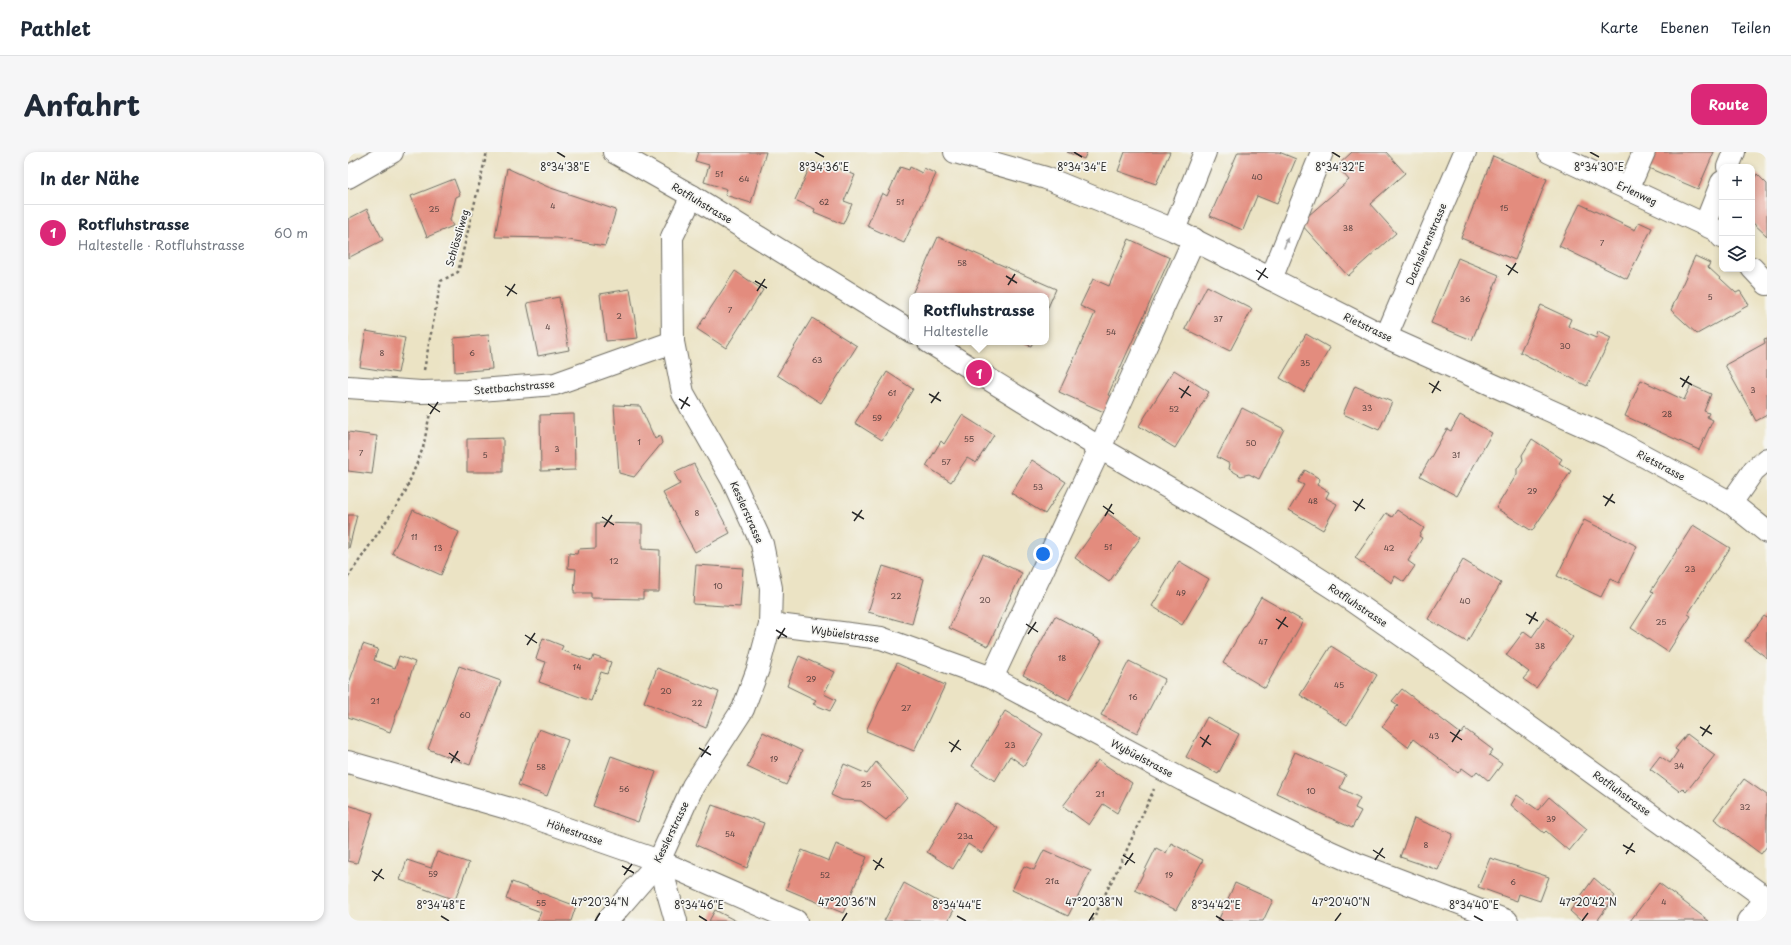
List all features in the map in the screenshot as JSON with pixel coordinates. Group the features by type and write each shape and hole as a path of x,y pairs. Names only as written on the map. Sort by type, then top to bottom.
{"street":[{"path":"348,177 392,152"},
{"name":"Rietstrasse","path":"955,152 1046,178 1194,239 1386,337 1610,437 1731,503 1767,532"},
{"path":"1174,230 1205,152"},
{"path":"1271,279 1322,152"},
{"name":"Dachslerenstrasse","path":"1386,337 1465,152"},
{"name":"Erlenweg","path":"1549,152 1714,231"},
{"path":"1628,189 1644,152"},
{"path":"1729,164 1734,152"},
{"name":"Rotfluhstrasse","path":"624,154 909,330"},
{"name":"Kesslerstrasse","path":"607,921 659,861 693,786 742,709 758,669 770,624 771,588 762,544 732,479 683,393 673,342 672,237 692,196"},
{"path":"1714,231 1719,200"},
{"path":"992,678 1100,448 1194,239"},
{"path":"1755,271 1767,284"},
{"name":"Stettbachstrasse","path":"348,387 426,392 468,391 555,384 673,342"},
{"name":"Rotfluhstrasse","path":"934,345 1100,448 1257,539 1341,593 1427,653 1767,898"},
{"path":"1731,503 1754,470 1767,459"},
{"name":"Wybüelstrasse","path":"770,624 880,638 992,678 1163,769 1344,858 1507,921"},
{"name":"Höhestrasse","path":"348,762 507,808 659,861 796,921"},
{"path":"659,861 676,921"},
{"path":"1748,921 1767,898"}],"path":[{"name":"Schlössliweg","path":"348,578 404,495 423,448 432,402 426,392 442,281 458,272 487,152"},
{"path":"1092,921 1124,856 1163,769"}],"building":[{"path":"698,152 766,152 751,203 725,195 727,189 704,182 709,165 695,161"},
{"path":"1067,152 1087,152 1084,159"},
{"path":"1125,152 1170,152 1156,184 1118,171"},
{"path":"1238,152 1279,152 1296,159 1277,204 1257,196 1243,230 1210,216"},
{"path":"1352,152 1386,152 1405,173 1370,204 1396,233 1348,276 1300,223 1349,180 1337,166"},
{"path":"1652,152 1714,152 1698,189 1646,167"},
{"path":"1493,156 1547,179 1515,260 1461,238"},
{"path":"812,162 831,169 832,166 855,175 844,201 852,204 843,224 814,212 815,209 795,200"},
{"path":"900,167 909,170 910,167 922,173 924,168 936,174 904,243 867,226 882,193 887,196"},
{"path":"507,168 548,187 616,210 605,246 557,238 495,237"},
{"path":"1757,174 1767,184 1767,236 1755,225 1755,178"},
{"path":"454,179 460,195 456,197 450,220 453,226 427,237 411,196"},
{"path":"1580,204 1635,230 1639,222 1652,228 1627,279 1559,246"},
{"path":"367,209 383,240 348,258 348,219"},
{"path":"938,237 1056,289 1049,305 1049,293 912,293"},
{"path":"1129,239 1170,258 1108,395 1111,396 1104,412 1059,392 1095,313 1080,306 1093,279 1109,286"},
{"path":"1695,256 1710,263 1708,267 1736,293 1740,291 1749,305 1697,334 1671,310"},
{"path":"1458,258 1499,275 1472,340 1431,323"},
{"path":"735,271 763,290 726,348 697,329"},
{"path":"1207,286 1252,309 1230,351 1185,329"},
{"path":"630,289 638,338 606,341 600,294"},
{"path":"559,297 569,350 538,356 527,303"},
{"path":"1541,305 1571,319 1568,326 1596,338 1598,332 1611,338 1587,386 1520,352"},
{"path":"812,318 857,346 821,403 777,375"},
{"path":"366,331 405,338 398,373 360,367"},
{"path":"1306,334 1330,348 1304,392 1280,378"},
{"path":"489,335 492,369 455,372 454,338"},
{"path":"1767,338 1767,415 1756,421 1725,365 1765,343 1764,339"},
{"path":"1174,370 1209,392 1175,448 1139,426"},
{"path":"887,372 913,389 882,440 855,423"},
{"path":"1641,380 1684,400 1691,385 1711,394 1704,411 1709,413 1707,417 1713,420 1699,450 1625,416"},
{"path":"1355,386 1392,402 1379,430 1343,414"},
{"path":"614,405 640,406 655,439 660,436 662,443 634,477 619,473"},
{"path":"1242,408 1284,429 1259,479 1249,474 1241,476 1229,469 1230,464 1217,457"},
{"path":"574,414 575,470 541,471 540,415"},
{"path":"962,415 994,435 976,463 967,458 951,482 926,466 941,441 944,444"},
{"path":"1460,415 1492,433 1457,496 1420,476 1447,429 1451,431"},
{"path":"348,432 377,436 372,474 348,471"},
{"path":"503,438 503,472 467,472 467,439"},
{"path":"1532,439 1562,459 1559,463 1571,471 1532,531 1496,508 1517,474 1517,469 1523,460 1522,455"},
{"path":"1032,460 1066,482 1045,514 1011,493"},
{"path":"694,464 730,533 695,552 663,493 680,484 674,473"},
{"path":"1305,470 1320,479 1317,485 1329,492 1326,498 1337,504 1323,530 1289,510 1304,485 1298,482"},
{"path":"413,510 459,532 441,575 392,553"},
{"path":"1397,510 1424,528 1419,536 1422,538 1408,561 1415,566 1404,582 1395,576 1392,583 1355,558 1386,513 1392,517"},
{"path":"1107,513 1141,537 1109,582 1075,558"},
{"path":"348,515 357,515 349,548 348,548"},
{"path":"1584,520 1637,546 1619,583 1610,579 1601,597 1557,576"},
{"path":"596,523 642,524 642,549 660,550 659,592 643,592 643,599 591,598 591,593 574,593 576,569 568,568 569,553 577,554 578,549 596,548"},
{"path":"1693,525 1730,548 1688,614 1691,616 1668,652 1631,628 1654,592 1651,591"},
{"path":"983,554 1022,573 988,646 949,628"},
{"path":"1463,560 1501,583 1467,642 1428,619"},
{"path":"1179,561 1209,579 1182,625 1152,606"},
{"path":"696,565 743,568 740,607 693,604"},
{"path":"883,566 924,579 912,624 868,612"},
{"path":"1261,597 1303,621 1265,688 1223,663"},
{"path":"1055,616 1102,641 1069,700 1023,675"},
{"path":"1764,616 1767,618 1767,658 1745,641"},
{"path":"1546,617 1573,637 1536,688 1523,679 1529,672 1506,655 1524,631 1532,637"},
{"path":"543,638 563,646 561,650 592,661 594,656 611,662 607,674 601,672 591,701 539,682 546,662 536,659"},
{"path":"363,644 378,649 374,660 395,668 399,656 415,662 390,732 348,717 348,686"},
{"path":"1331,646 1377,675 1347,725 1300,695"},
{"path":"799,656 835,672 824,694 836,700 830,711 813,704 816,700 787,686"},
{"path":"1129,661 1165,679 1137,733 1101,715"},
{"path":"897,663 945,685 914,751 866,731"},
{"path":"459,666 501,681 470,765 428,749"},
{"path":"657,668 719,692 706,728 644,702"},
{"path":"1402,689 1461,734 1465,729 1493,750 1489,755 1502,764 1489,781 1477,771 1473,776 1462,768 1458,773 1413,739 1408,747 1382,727 1398,705 1392,701"},
{"path":"1005,711 1043,734 1024,766 1010,756 995,781 972,766"},
{"path":"1207,717 1239,734 1218,774 1186,757"},
{"path":"539,729 568,740 547,796 518,785"},
{"path":"763,732 802,751 786,785 747,767"},
{"path":"1687,734 1715,755 1686,792 1682,788 1679,791 1650,769 1660,756 1670,763 1678,751 1675,749"},
{"path":"1295,752 1346,775 1340,788 1360,798 1355,808 1361,811 1352,828 1276,793"},
{"path":"611,756 656,772 638,822 593,806"},
{"path":"1098,760 1132,783 1117,813 1103,804 1089,825 1063,806"},
{"path":"876,762 907,797 886,820 861,801 842,800 831,795 844,764 867,774"},
{"path":"1744,779 1767,795 1767,846 1761,854 1714,819"},
{"path":"1517,795 1538,810 1549,797 1587,829 1569,851 1546,831 1544,833 1511,805"},
{"path":"957,802 998,828 982,853 968,844 953,869 927,852"},
{"path":"348,805 373,813 357,863 348,861"},
{"path":"712,805 764,823 747,868 696,845"},
{"path":"1414,818 1453,834 1438,870 1400,857"},
{"path":"1171,843 1203,860 1176,910 1135,890 1156,848 1166,853"},
{"path":"836,844 867,857 843,913 786,889 802,850 829,861"},
{"path":"1044,850 1091,871 1068,916 1012,890 1024,866 1034,870"},
{"path":"437,852 469,863 455,900 400,880 407,860 431,868"},
{"path":"1490,858 1549,877 1540,901 1519,894 1517,901 1478,887"},
{"path":"1594,878 1615,896 1597,921 1581,921 1570,911"},
{"path":"512,882 576,906 571,921 537,921 541,912 506,899"},
{"path":"904,883 954,910 948,921 884,921"},
{"path":"1235,883 1273,900 1263,921 1218,921"},
{"path":"1659,883 1709,921 1630,921"},
{"path":"715,910 736,921 709,921"}],"place":[{"name":"Rotfluhstrasse","path":"979,373"}]}
